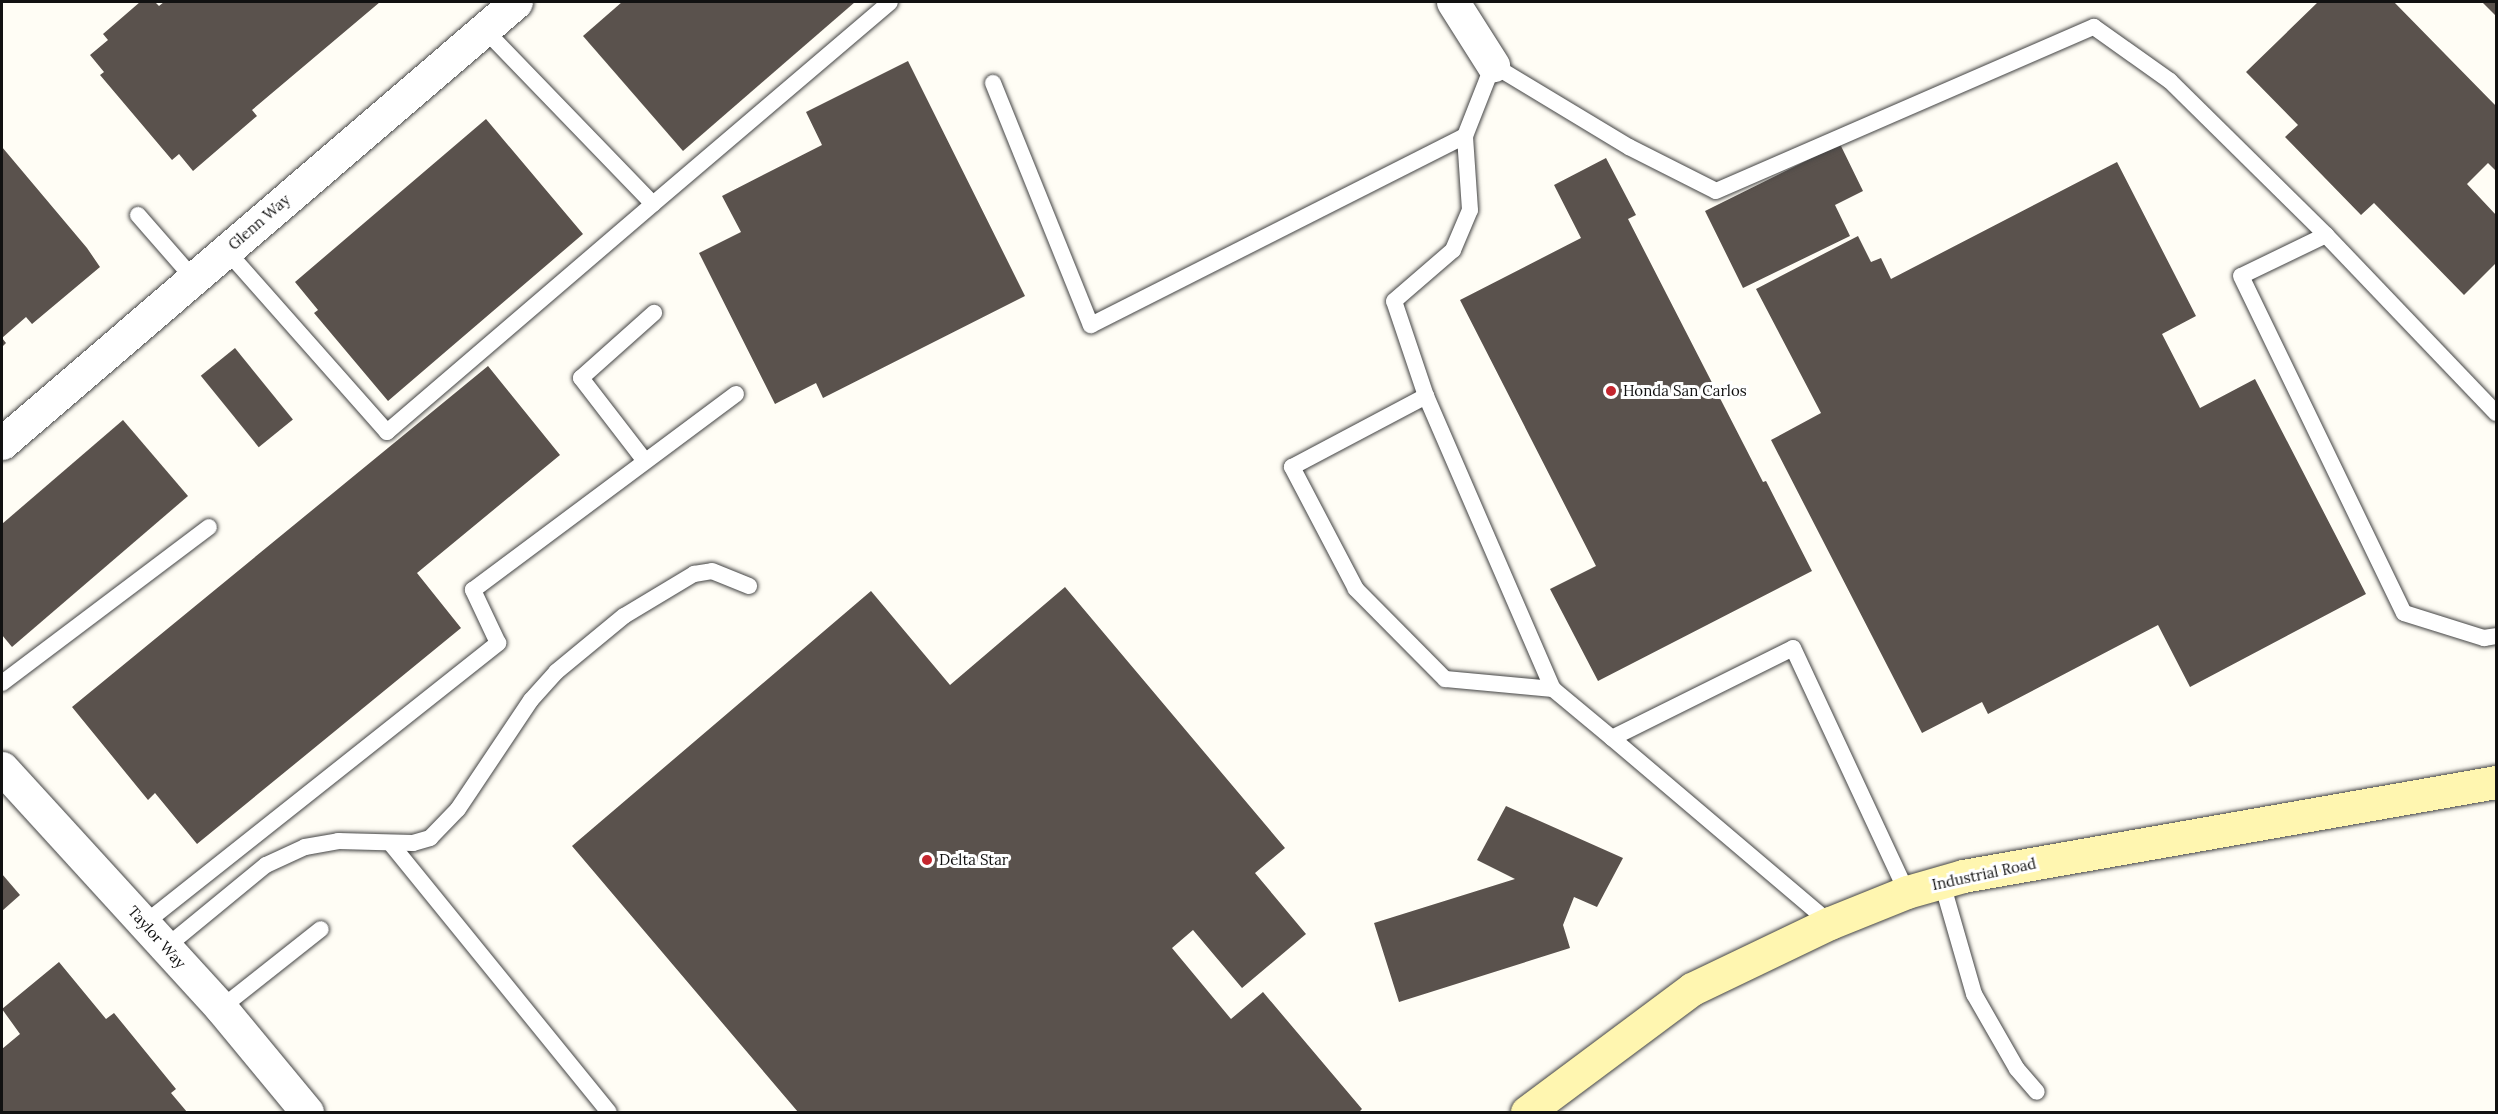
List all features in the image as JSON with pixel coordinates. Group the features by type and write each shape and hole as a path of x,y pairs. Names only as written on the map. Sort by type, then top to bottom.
{"main road":[{"name":"Industrial Road","path":"1527,1113 1692,989 1830,923 1907,892 1963,876 2496,782"}],"street":[{"name":"Glenn Way","path":"2,443 516,2"},
{"path":"1453,2 1493,65"},
{"name":"Taylor Way","path":"2,768 221,1008 305,1112"}],"lane":[{"path":"226,250 387,432 890,2"},
{"path":"1830,923 1553,688 1426,396 1394,300 1453,250 1470,210 1465,136 1493,65 1629,147 1716,191 2094,27 2170,81 2325,235 2496,413"},
{"path":"484,29 653,204"},
{"path":"993,83 1091,325 1465,136"},
{"path":"138,215 193,278"},
{"path":"2325,235 2241,276 2404,613 2490,638"},
{"path":"645,461 581,378 654,313"},
{"path":"155,935 498,644 473,590 736,394"},
{"path":"1426,396 1292,467 1356,589 1445,679 1553,688"},
{"path":"2,683 209,527"},
{"path":"155,935 266,865 295,852 338,841 391,844 413,843 430,838 458,809 531,700 556,672 624,616 694,574 712,571 749,586"},
{"path":"1612,738 1793,648 1907,892"},
{"path":"391,844 609,1113"},
{"path":"1942,883 1974,994 2017,1069 2037,1092"},
{"path":"221,1008 321,929"}],"building":[{"path":"140,2 155,2 159,6 164,2 380,2 252,110 257,116 193,171 179,154 172,160 100,75 104,72 90,55 108,40 103,34"},
{"path":"622,2 855,2 683,151 583,36"},
{"path":"2318,2 2394,2 2496,106 2496,171 2488,163 2467,184 2496,215 2496,263 2464,295 2374,203 2361,215 2285,137 2298,125 2246,72"},
{"path":"2482,2 2496,2 2496,16"},
{"path":"908,61 1025,296 823,398 816,383 775,404 699,253 741,232 722,196 822,145 806,112"},
{"path":"486,119 583,234 388,401 314,313 318,310 295,282"},
{"path":"1840,144 1863,191 1835,205 1850,236 1743,288 1705,211"},
{"path":"2,147 87,248 100,267 32,324 26,317 2,338"},
{"name":"Honda San Carlos","path":"1606,158 1636,215 1628,219 1763,482 1766,481 1812,571 1598,681 1550,589 1596,566 1460,300 1581,238 1554,185"},
{"path":"2117,162 2196,316 2162,334 2200,408 2255,379 2366,594 2190,687 2158,625 1988,714 1982,702 1922,733 1771,440 1821,413 1756,289 1858,236 1871,262 1881,258 1891,279"},
{"path":"235,348 293,419 259,447 201,376"},
{"path":"488,366 560,455 417,573 461,628 197,844 155,793 148,800 72,707"},
{"path":"123,420 188,496 12,647 2,635 2,524"},
{"name":"Delta Star","path":"1065,587 1285,848 1255,873 1306,934 1242,988 1193,930 1172,948 1231,1019 1263,992 1362,1109 1359,1112 798,1112 572,846 871,591 950,685"},
{"path":"1506,806 1623,858 1597,907 1574,897 1563,925 1570,948 1399,1002 1374,923 1515,879 1477,860"},
{"path":"2,874 20,895 2,911"},
{"path":"59,962 106,1019 114,1013 176,1089 171,1093 187,1112 2,1112 2,1049 20,1034 2,1009"}],"place":[{"name":"Honda San Carlos","path":"1611,391"},
{"name":"Delta Star","path":"927,860"}]}
